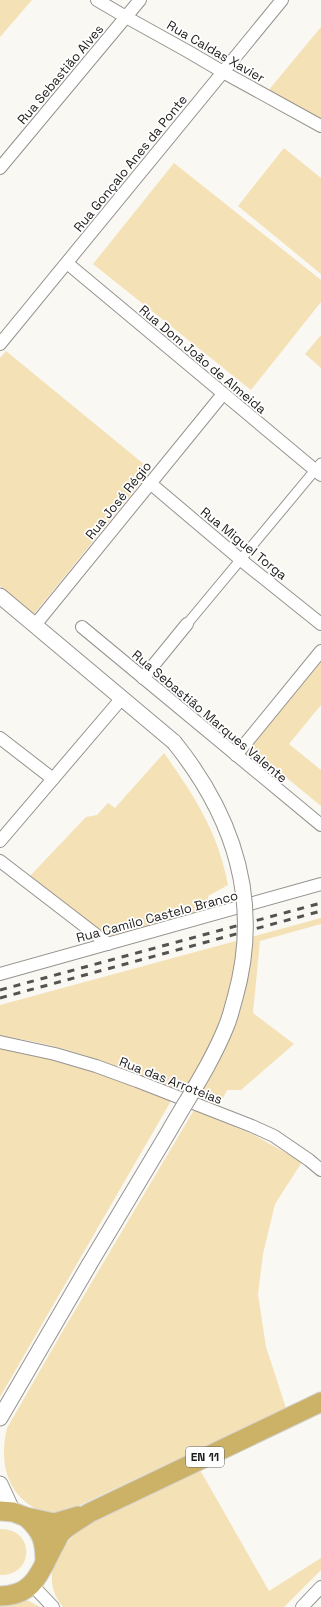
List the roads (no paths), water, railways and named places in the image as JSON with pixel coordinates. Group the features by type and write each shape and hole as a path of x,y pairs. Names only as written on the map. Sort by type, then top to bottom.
{"main road":[{"name":"EN 11","path":"45,1563 61,1533 89,1514 321,1402"},
{"name":"EN 11","path":"13,1513 54,1523 89,1514"},
{"path":"0,1596 8,1596 23,1591 32,1585 38,1578 45,1563 45,1544 39,1530 13,1513"}],"street":[{"name":"Rua Caldas Xavier","path":"97,0 321,126"},
{"name":"Rua Sebastião Alves","path":"0,168 140,0"},
{"name":"Rua Gonçalo Anes da Ponte","path":"0,344 282,0"},
{"name":"Rua Dom João de Almeida","path":"67,263 223,394 319,470"},
{"name":"Rua José Régio","path":"35,625 223,394"},
{"path":"143,678 241,560 319,470"},
{"name":"Rua Miguel Torga","path":"150,483 241,560 321,624"},
{"path":"0,596 174,742 193,766 213,798 228,832 239,866 245,911 246,944 239,982 227,1026 221,1039 208,1064 0,1418"},
{"name":"Rua Sebastião Marques Valente","path":"82,627 321,825"},
{"path":"236,756 321,651"},
{"path":"0,841 122,698"},
{"path":"0,738 53,779"},
{"path":"0,861 108,944"},
{"name":"Rua Camilo Castelo Branco","path":"0,974 321,884"},
{"name":"Rua das Arroteias","path":"0,1042 55,1054 96,1066 252,1126 274,1136 321,1170"},
{"path":"0,1484 13,1513"},
{"path":"32,1585 53,1607"},
{"path":"302,1607 321,1588"}],"railway":[{"path":"0,990 321,903"},
{"path":"0,998 321,911"}]}
